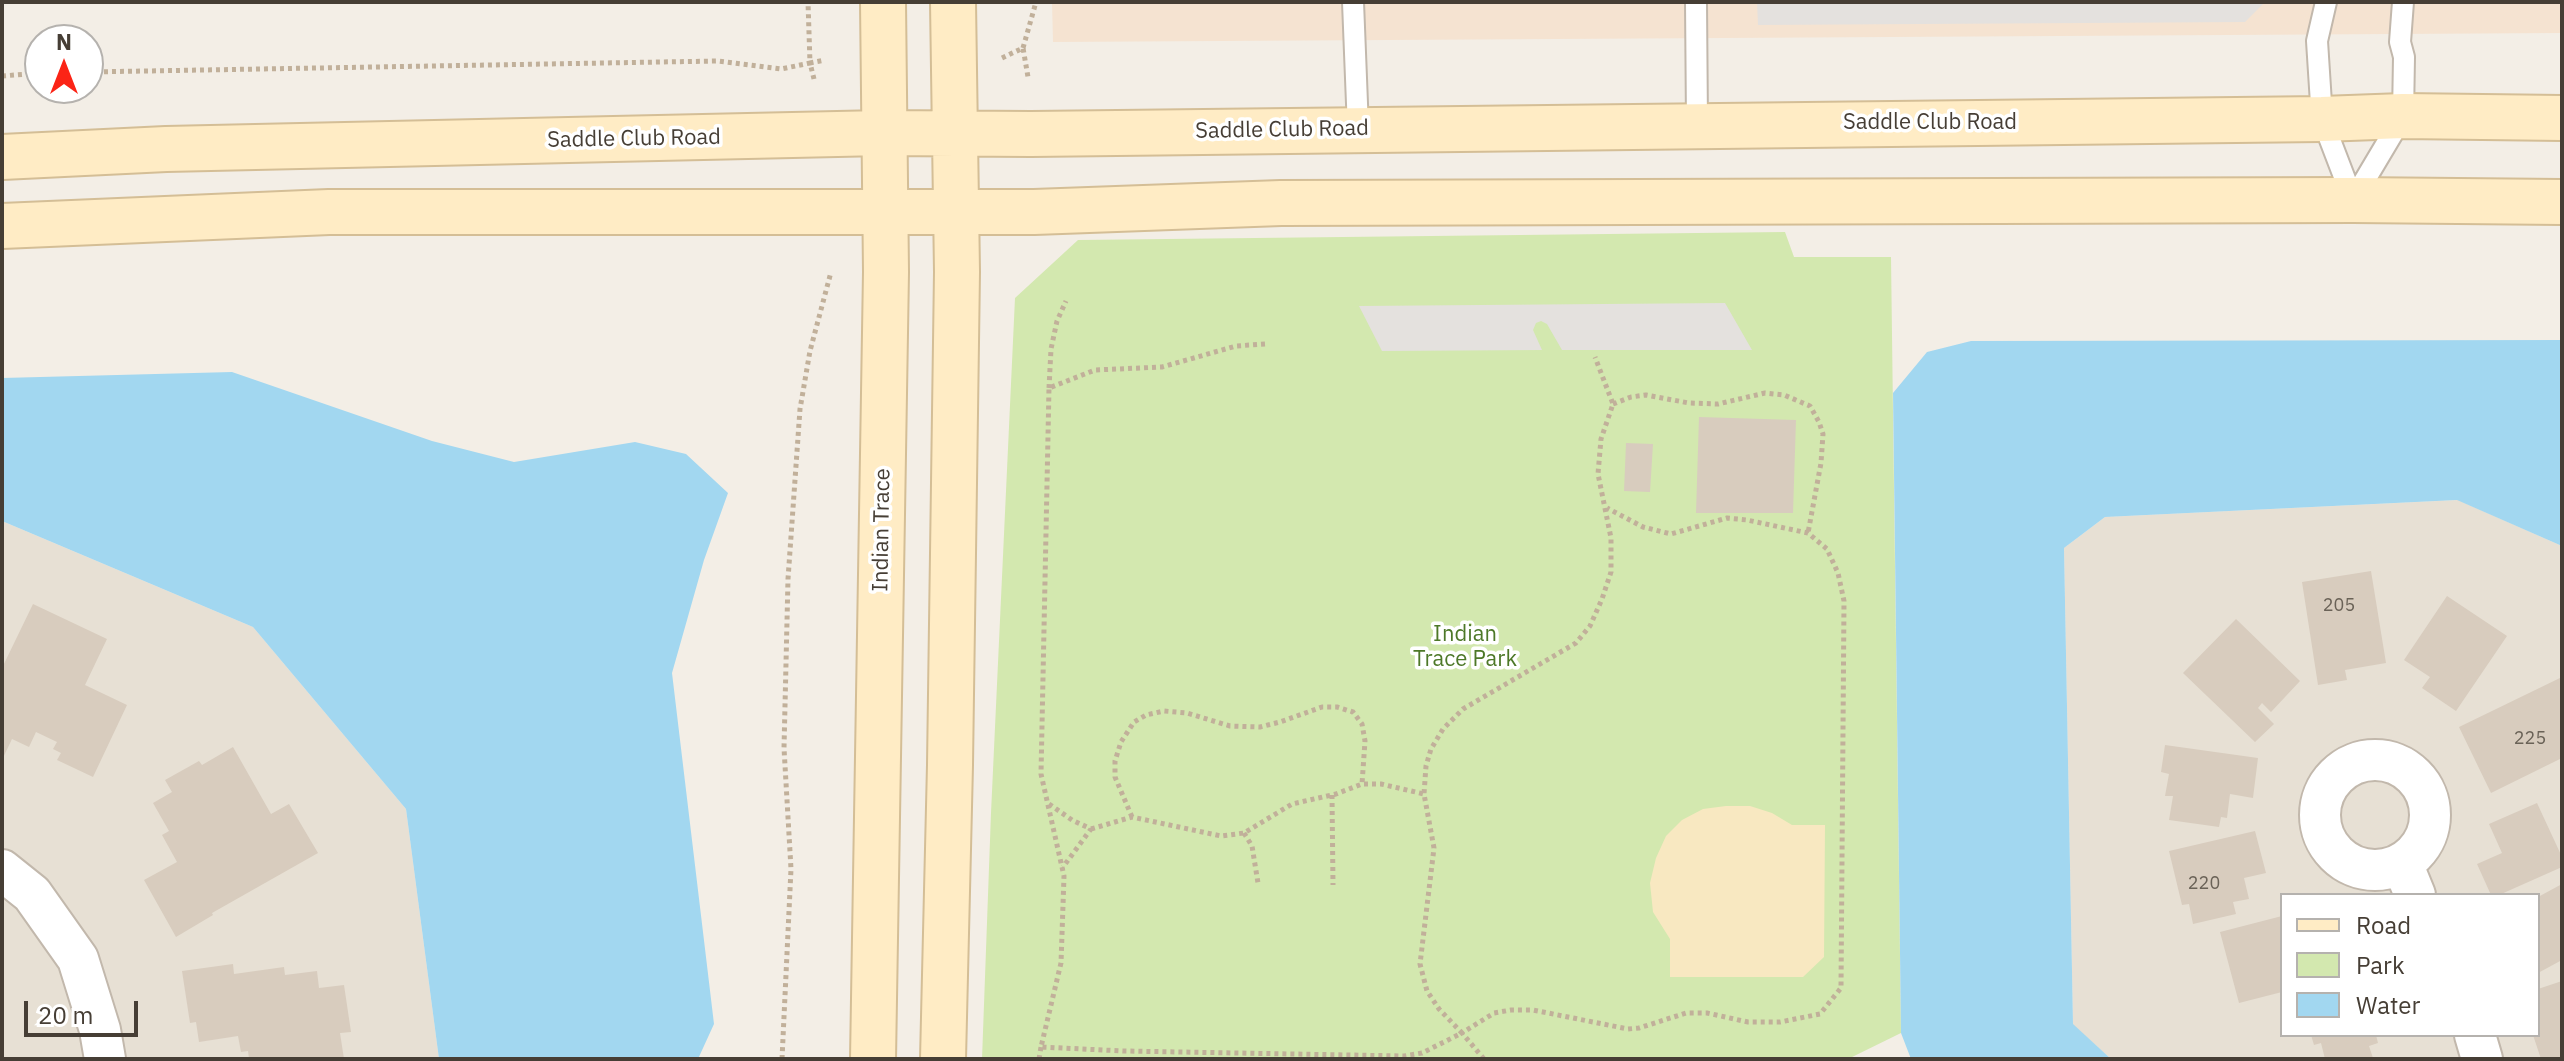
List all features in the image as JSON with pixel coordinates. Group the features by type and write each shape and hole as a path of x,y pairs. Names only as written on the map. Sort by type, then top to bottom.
{"street":[{"name":"Indian Trace","path":"873,1059 886,288 883,2"},
{"path":"943,1059 950,765 955,213 953,2"},
{"name":"Saddle Club Road","path":"2,157 166,149 882,133 2403,116 2562,118"},
{"path":"2,226 329,212 955,213 1281,203 2562,202"},
{"path":"2,870 32,894 78,959 100,1030 105,1059"},
{"path":"2476,1037 2482,1059"}],"lane":[{"path":"1353,2 1358,129"},
{"path":"1696,2 1697,124"},
{"path":"2326,2 2317,41 2322,119 2353,200"},
{"path":"2353,200 2403,116 2404,57 2400,42 2403,2"}],"path":[{"path":"808,2 810,63 814,79"},
{"path":"1028,77 1023,48 1036,2"},
{"path":"1002,58 1023,48"},
{"path":"104,72 718,61 781,69 825,60"},
{"path":"2,76 24,74"},
{"path":"782,1059 791,869 784,748 788,579 800,409 810,351 831,272"},
{"path":"1039,1059 1061,963 1063,867 1041,774 1051,349 1060,312 1066,301"},
{"path":"1049,388 1095,370 1162,367 1236,346 1265,344"},
{"path":"1484,1059 1439,1009 1427,991 1420,964 1434,848 1424,794 1431,749 1443,729 1463,709 1576,643 1590,626 1602,599 1611,572 1611,538 1598,474 1601,439 1613,404 1595,357"},
{"path":"1613,404 1646,395 1689,403 1718,404 1765,393 1784,395 1810,406 1823,434 1808,533"},
{"path":"1041,1047 1404,1056 1422,1053 1494,1013 1511,1010 1533,1010 1628,1029 1686,1013 1707,1013 1748,1022 1780,1022 1820,1014 1841,988 1844,601 1838,573 1827,549 1808,533 1727,518 1671,534 1643,527 1606,508"},
{"path":"1132,817 1115,777 1115,761 1121,742 1134,722 1146,715 1164,711 1187,713 1230,726 1260,727 1322,707 1353,712 1362,724 1365,741 1362,784"},
{"path":"1063,867 1091,829 1132,817 1221,836 1244,833 1292,804 1362,784 1381,784 1424,794"},
{"path":"1332,795 1333,885"},
{"path":"1048,804 1091,829"},
{"path":"1244,833 1252,846 1258,883"}],"shaded area":[{"path":"1052,2 2562,2 2562,33 1053,42"},
{"path":"1757,2 2265,2 2245,22 1758,25"},
{"path":"1725,303 1752,350 1562,350 1547,324 1541,321 1536,323 1533,330 1542,350 1382,351 1359,306"},
{"path":"2458,500 2562,546 2562,1059 2111,1059 2073,1025 2064,548 2105,517"},
{"path":"2,521 253,627 406,809 439,1059 2,1059"}],"green space":[{"name":"Indian Trace Park","path":"1785,232 1794,257 1891,257 1901,1033 1848,1059 982,1059 1015,298 1078,240"}],"sand":[{"path":"1750,806 1772,813 1792,825 1825,825 1824,957 1803,977 1670,977 1670,939 1653,912 1650,883 1656,858 1666,836 1682,820 1703,809"}],"water":[{"path":"2562,340 2562,546 2457,500 2105,517 2064,548 2073,1024 2111,1059 1911,1059 1901,1033 1893,393 1927,352 1971,341"},
{"path":"232,372 432,441 514,462 635,442 686,454 728,493 704,560 672,673 714,1024 698,1059 439,1059 406,809 253,627 2,521 2,378"}],"building":[{"path":"1699,417 1796,420 1793,513 1696,513"},
{"path":"1626,443 1653,444 1650,492 1624,491"},
{"path":"2371,571 2386,663 2345,670 2347,680 2318,685 2302,582"},
{"path":"2447,596 2507,636 2456,711 2422,688 2430,677 2404,660"},
{"path":"33,604 107,639 85,685 127,705 93,777 57,760 61,753 53,749 57,742 36,732 29,747 12,739 2,760 2,668"},
{"path":"2236,619 2300,681 2271,712 2262,703 2258,708 2274,724 2255,742 2183,673"},
{"path":"2562,677 2562,758 2491,793 2459,727"},
{"path":"2165,745 2258,758 2253,798 2230,794 2227,818 2221,817 2219,827 2169,820 2173,796 2165,796 2169,774 2161,772"},
{"path":"233,747 271,814 289,804 318,853 176,937 144,880 177,862 162,835 169,831 153,803 172,792 165,780 199,761 202,765"},
{"path":"2537,803 2562,857 2562,867 2504,893 2490,893 2477,864 2502,853 2489,824"},
{"path":"2255,831 2266,873 2244,878 2249,899 2233,902 2236,914 2193,924 2189,904 2182,905 2169,851"},
{"path":"2562,884 2562,960 2540,972 2540,896"},
{"path":"2280,917 2280,993 2239,1003 2220,932"},
{"path":"233,964 234,974 284,967 285,975 317,971 319,988 344,985 351,1032 340,1033 344,1059 249,1059 248,1051 241,1052 238,1036 199,1042 196,1022 190,1023 182,971"},
{"path":"2562,981 2562,1058 2541,1059 2534,1037 2540,1037 2540,988"},
{"path":"2312,1037 2376,1037 2378,1043 2369,1046 2373,1058 2325,1059 2321,1043 2314,1045"}]}
